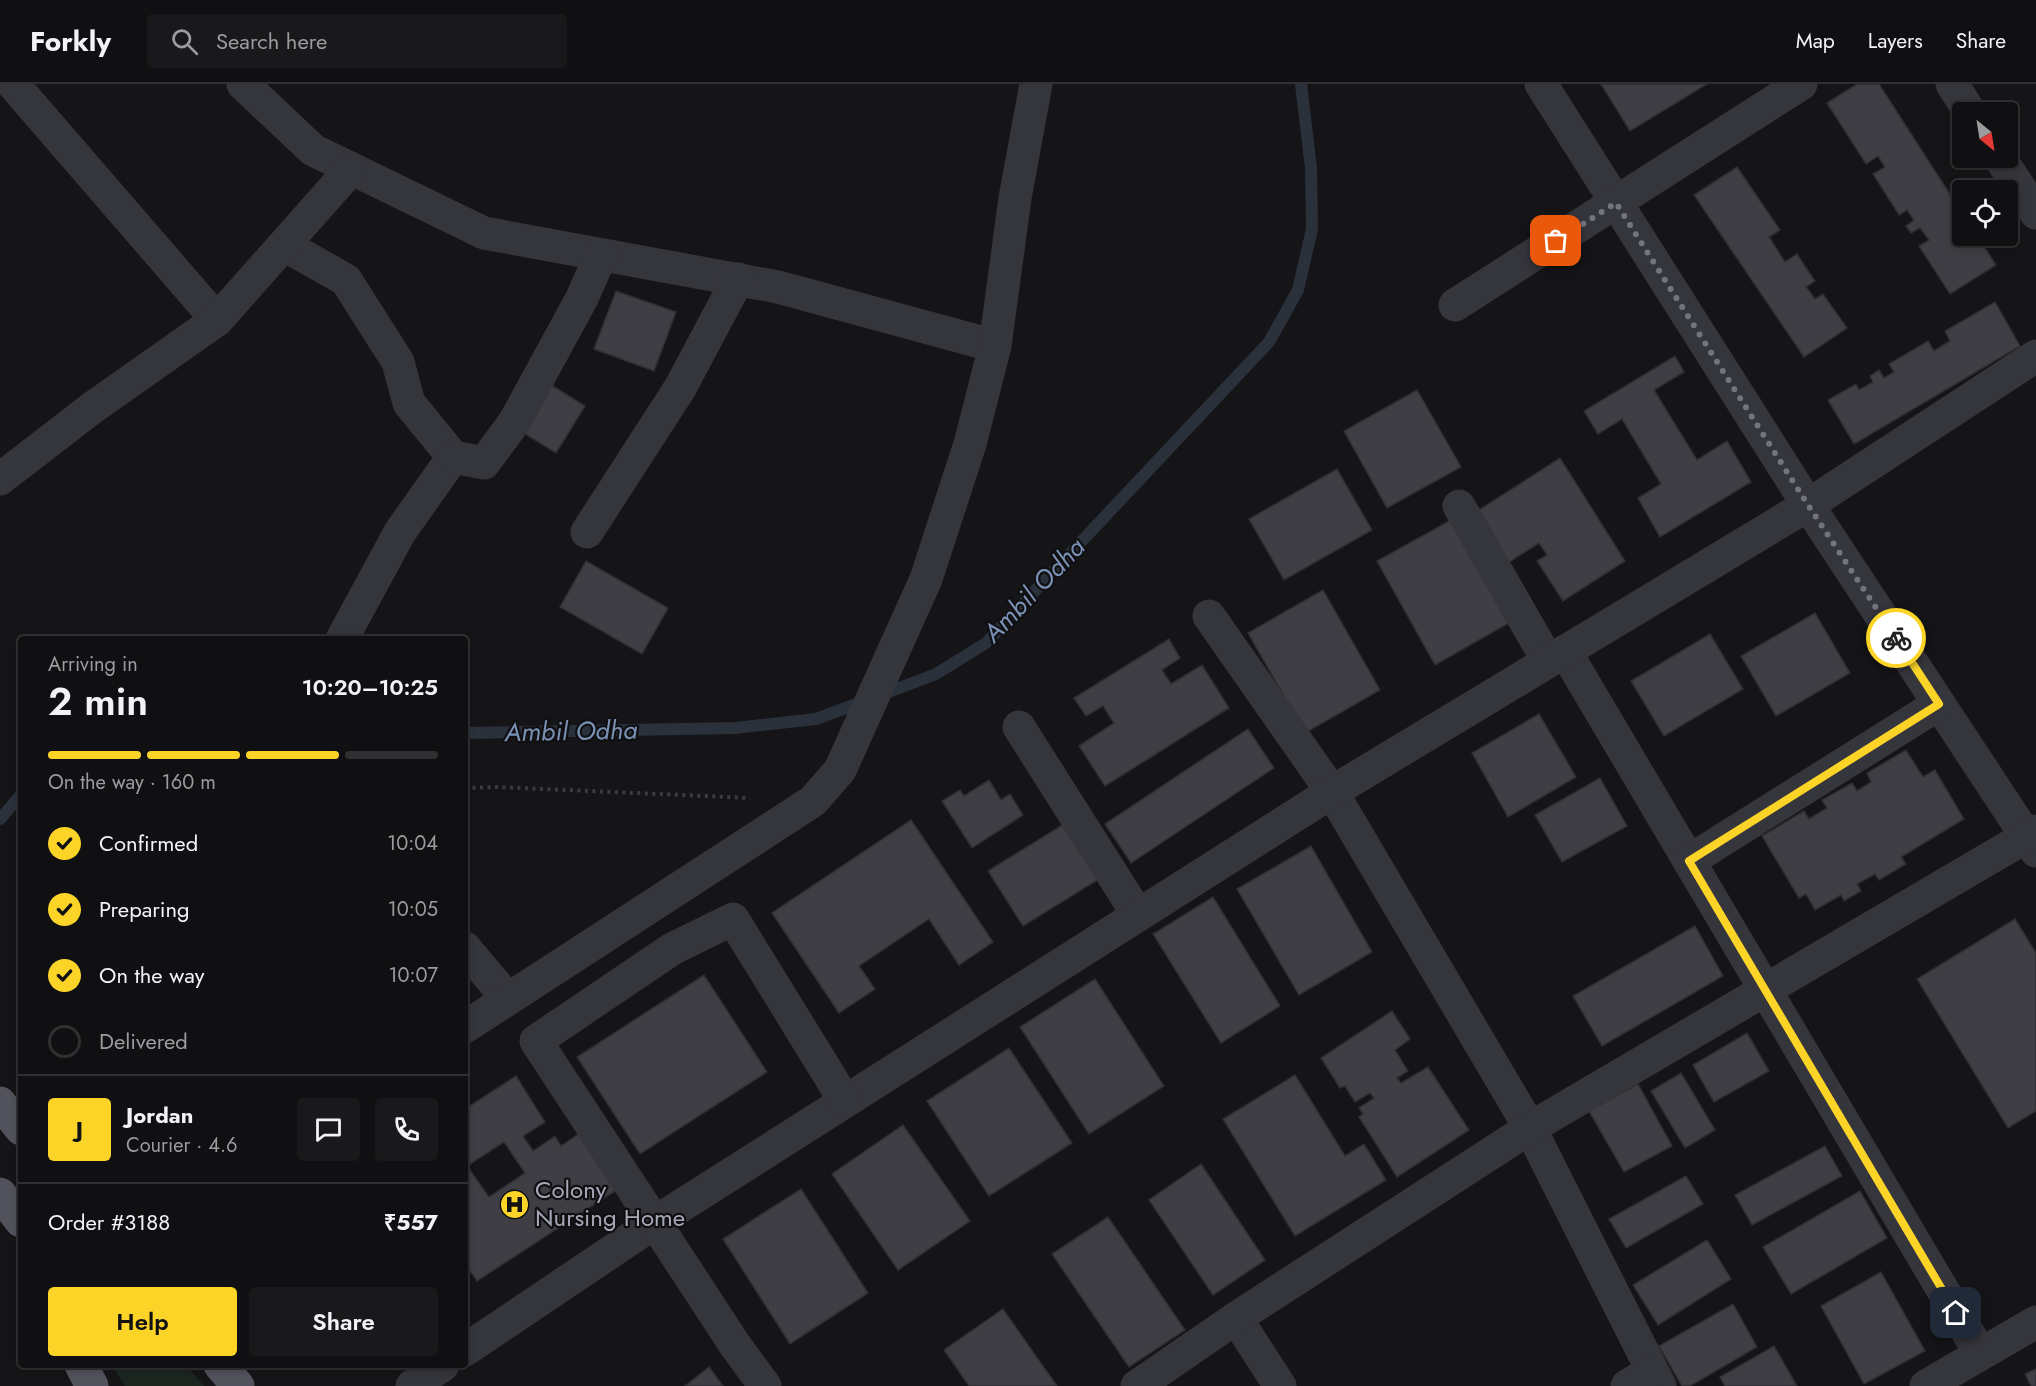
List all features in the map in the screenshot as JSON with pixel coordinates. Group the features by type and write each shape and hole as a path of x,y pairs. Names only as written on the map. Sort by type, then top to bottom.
{"main road":[{"path":"0,1103 18,1125"},
{"path":"223,1368 238,1386"}],"street":[{"path":"13,84 217,321"},
{"path":"243,84 313,150 484,233 778,287 995,346"},
{"path":"468,1026 507,998 813,801 840,770 926,579 970,444 995,346 1016,198 1036,84"},
{"path":"1137,1386 1236,1318 1530,1128 2033,839 1939,704 1808,505 1541,84"},
{"path":"1455,304 1801,84"},
{"path":"1952,84 1964,102"},
{"path":"2007,168 2036,213"},
{"path":"0,479 92,408 217,321 351,169"},
{"path":"284,245 346,280 398,362 409,404 453,458 484,463 515,421 582,298 601,255"},
{"path":"587,532 680,388 738,279"},
{"path":"468,1348 654,1223 1332,792 1808,505 2036,356"},
{"path":"344,636 400,532 453,458"},
{"path":"1459,506 1689,861 1980,1353"},
{"path":"1209,616 1332,792 1530,1128 1646,1381"},
{"path":"1689,861 1939,704"},
{"path":"1019,727 1138,915"},
{"path":"765,1386 654,1223 536,1041 672,950 733,920 845,1101"},
{"path":"468,952 507,998"},
{"path":"1236,1318 1280,1386"},
{"path":"1926,1386 2036,1322"},
{"path":"412,1386 439,1368"}],"path":[{"path":"468,788 755,798"}],"shaded area":[{"path":"114,1368 189,1368 204,1386 125,1386"}],"building":[{"path":"1601,84 1707,84 1630,131"},
{"path":"1857,84 1879,84 1952,197 1952,246 1984,246 1996,265 1950,294 1919,246 1929,240 1920,228 1911,233 1906,226 1914,220 1907,210 1899,215 1873,174 1885,167 1878,156 1866,164 1827,103"},
{"path":"1737,167 1780,230 1769,237 1785,262 1797,254 1815,281 1806,287 1815,299 1823,294 1847,328 1804,357 1694,195"},
{"path":"616,291 676,312 654,371 594,349"},
{"path":"1995,302 2020,346 1854,444 1828,400 1856,384 1859,390 1873,382 1870,376 1879,370 1884,378 1894,372 1889,364 1928,341 1934,351 1950,341 1945,331"},
{"path":"1675,356 1684,372 1654,390 1697,460 1727,441 1751,482 1660,537 1638,498 1661,484 1622,419 1598,434 1584,411"},
{"path":"551,385 585,406 556,453 522,432"},
{"path":"1417,390 1461,467 1387,508 1344,431"},
{"path":"1560,458 1625,561 1563,601 1537,561 1547,555 1539,543 1508,563 1476,512"},
{"path":"1337,469 1372,530 1284,580 1249,519"},
{"path":"1451,520 1509,623 1435,665 1377,561"},
{"path":"586,561 668,608 642,654 560,607"},
{"path":"1323,590 1380,690 1305,733 1248,633"},
{"path":"1815,613 1850,673 1776,716 1741,656"},
{"path":"1710,634 1743,689 1664,736 1631,681"},
{"path":"1169,639 1180,658 1162,670 1171,684 1202,665 1229,708 1105,786 1079,746 1114,723 1103,706 1086,716 1074,698"},
{"path":"1539,714 1576,777 1508,817 1472,753"},
{"path":"1248,729 1274,768 1131,863 1105,824"},
{"path":"1906,750 1923,777 1935,770 1964,819 1901,857 1906,864 1879,880 1875,874 1857,884 1861,891 1844,901 1841,895 1815,910 1806,894 1799,898 1762,836 1804,811 1809,819 1827,808 1822,800 1852,783 1857,791 1871,782 1867,773"},
{"path":"1600,778 1627,826 1562,862 1535,815"},
{"path":"989,780 1001,800 1010,794 1023,815 972,848 942,801 960,790 964,796"},
{"path":"911,820 993,942 959,965 929,919 859,966 875,989 839,1013 772,913"},
{"path":"1064,824 1099,879 1023,926 988,871"},
{"path":"1311,846 1372,952 1299,995 1237,889"},
{"path":"1213,897 1280,1006 1221,1043 1153,934"},
{"path":"2015,919 2036,953 2036,1111 2008,1128 1917,979"},
{"path":"1695,926 1723,976 1602,1046 1573,996"},
{"path":"704,975 767,1072 640,1154 577,1057"},
{"path":"1095,979 1164,1086 1089,1134 1020,1027"},
{"path":"1392,1011 1410,1039 1395,1050 1408,1071 1397,1078 1401,1083 1428,1067 1469,1130 1397,1177 1359,1117 1363,1114 1359,1108 1374,1098 1370,1093 1355,1102 1345,1086 1340,1088 1321,1058"},
{"path":"1747,1033 1769,1071 1714,1102 1693,1065"},
{"path":"1009,1048 1072,1143 989,1196 927,1101"},
{"path":"1681,1073 1715,1130 1685,1148 1651,1091"},
{"path":"1295,1075 1345,1156 1364,1144 1386,1180 1295,1236 1223,1119"},
{"path":"516,1076 545,1122 523,1136 533,1151 555,1136 561,1146 580,1133 618,1189 477,1281 468,1268 468,1167 489,1197 525,1173 504,1142 468,1165 468,1107"},
{"path":"1638,1084 1672,1146 1624,1172 1589,1111"},
{"path":"903,1125 970,1221 898,1270 832,1174"},
{"path":"1825,1146 1842,1176 1752,1225 1735,1195"},
{"path":"1201,1164 1265,1260 1213,1295 1149,1200"},
{"path":"1686,1176 1703,1204 1626,1248 1609,1219"},
{"path":"801,1189 868,1293 790,1344 723,1239"},
{"path":"1860,1191 1887,1238 1791,1294 1763,1247"},
{"path":"1108,1217 1185,1330 1129,1367 1052,1254"},
{"path":"1707,1240 1731,1279 1658,1325 1633,1285"},
{"path":"1881,1272 1925,1351 1864,1384 1821,1306"},
{"path":"1733,1304 1757,1347 1690,1386 1682,1386 1659,1346"},
{"path":"1003,1309 1057,1386 969,1386 944,1350"},
{"path":"1774,1346 1797,1386 1725,1386 1720,1377"},
{"path":"709,1367 723,1386 685,1386"},
{"path":"2036,1369 2036,1386 2031,1386 2025,1374"}],"waterway":[{"name":"Ambil Odha","path":"881,695 936,674 986,643 1269,342 1298,290 1312,229 1311,168 1301,84"},
{"name":"Ambil Odha","path":"468,733 735,728 816,719 865,701"},
{"name":"Ambil Odha","path":"0,819 18,798"}],"way so far":[{"path":"1556,241 1616,203 1808,505 1896,638"}],"place":[{"name":"Colony Nursing Home","path":"514,1204"}],"route":[{"path":"1896,638 1939,704 1689,861 1956,1313"}]}
